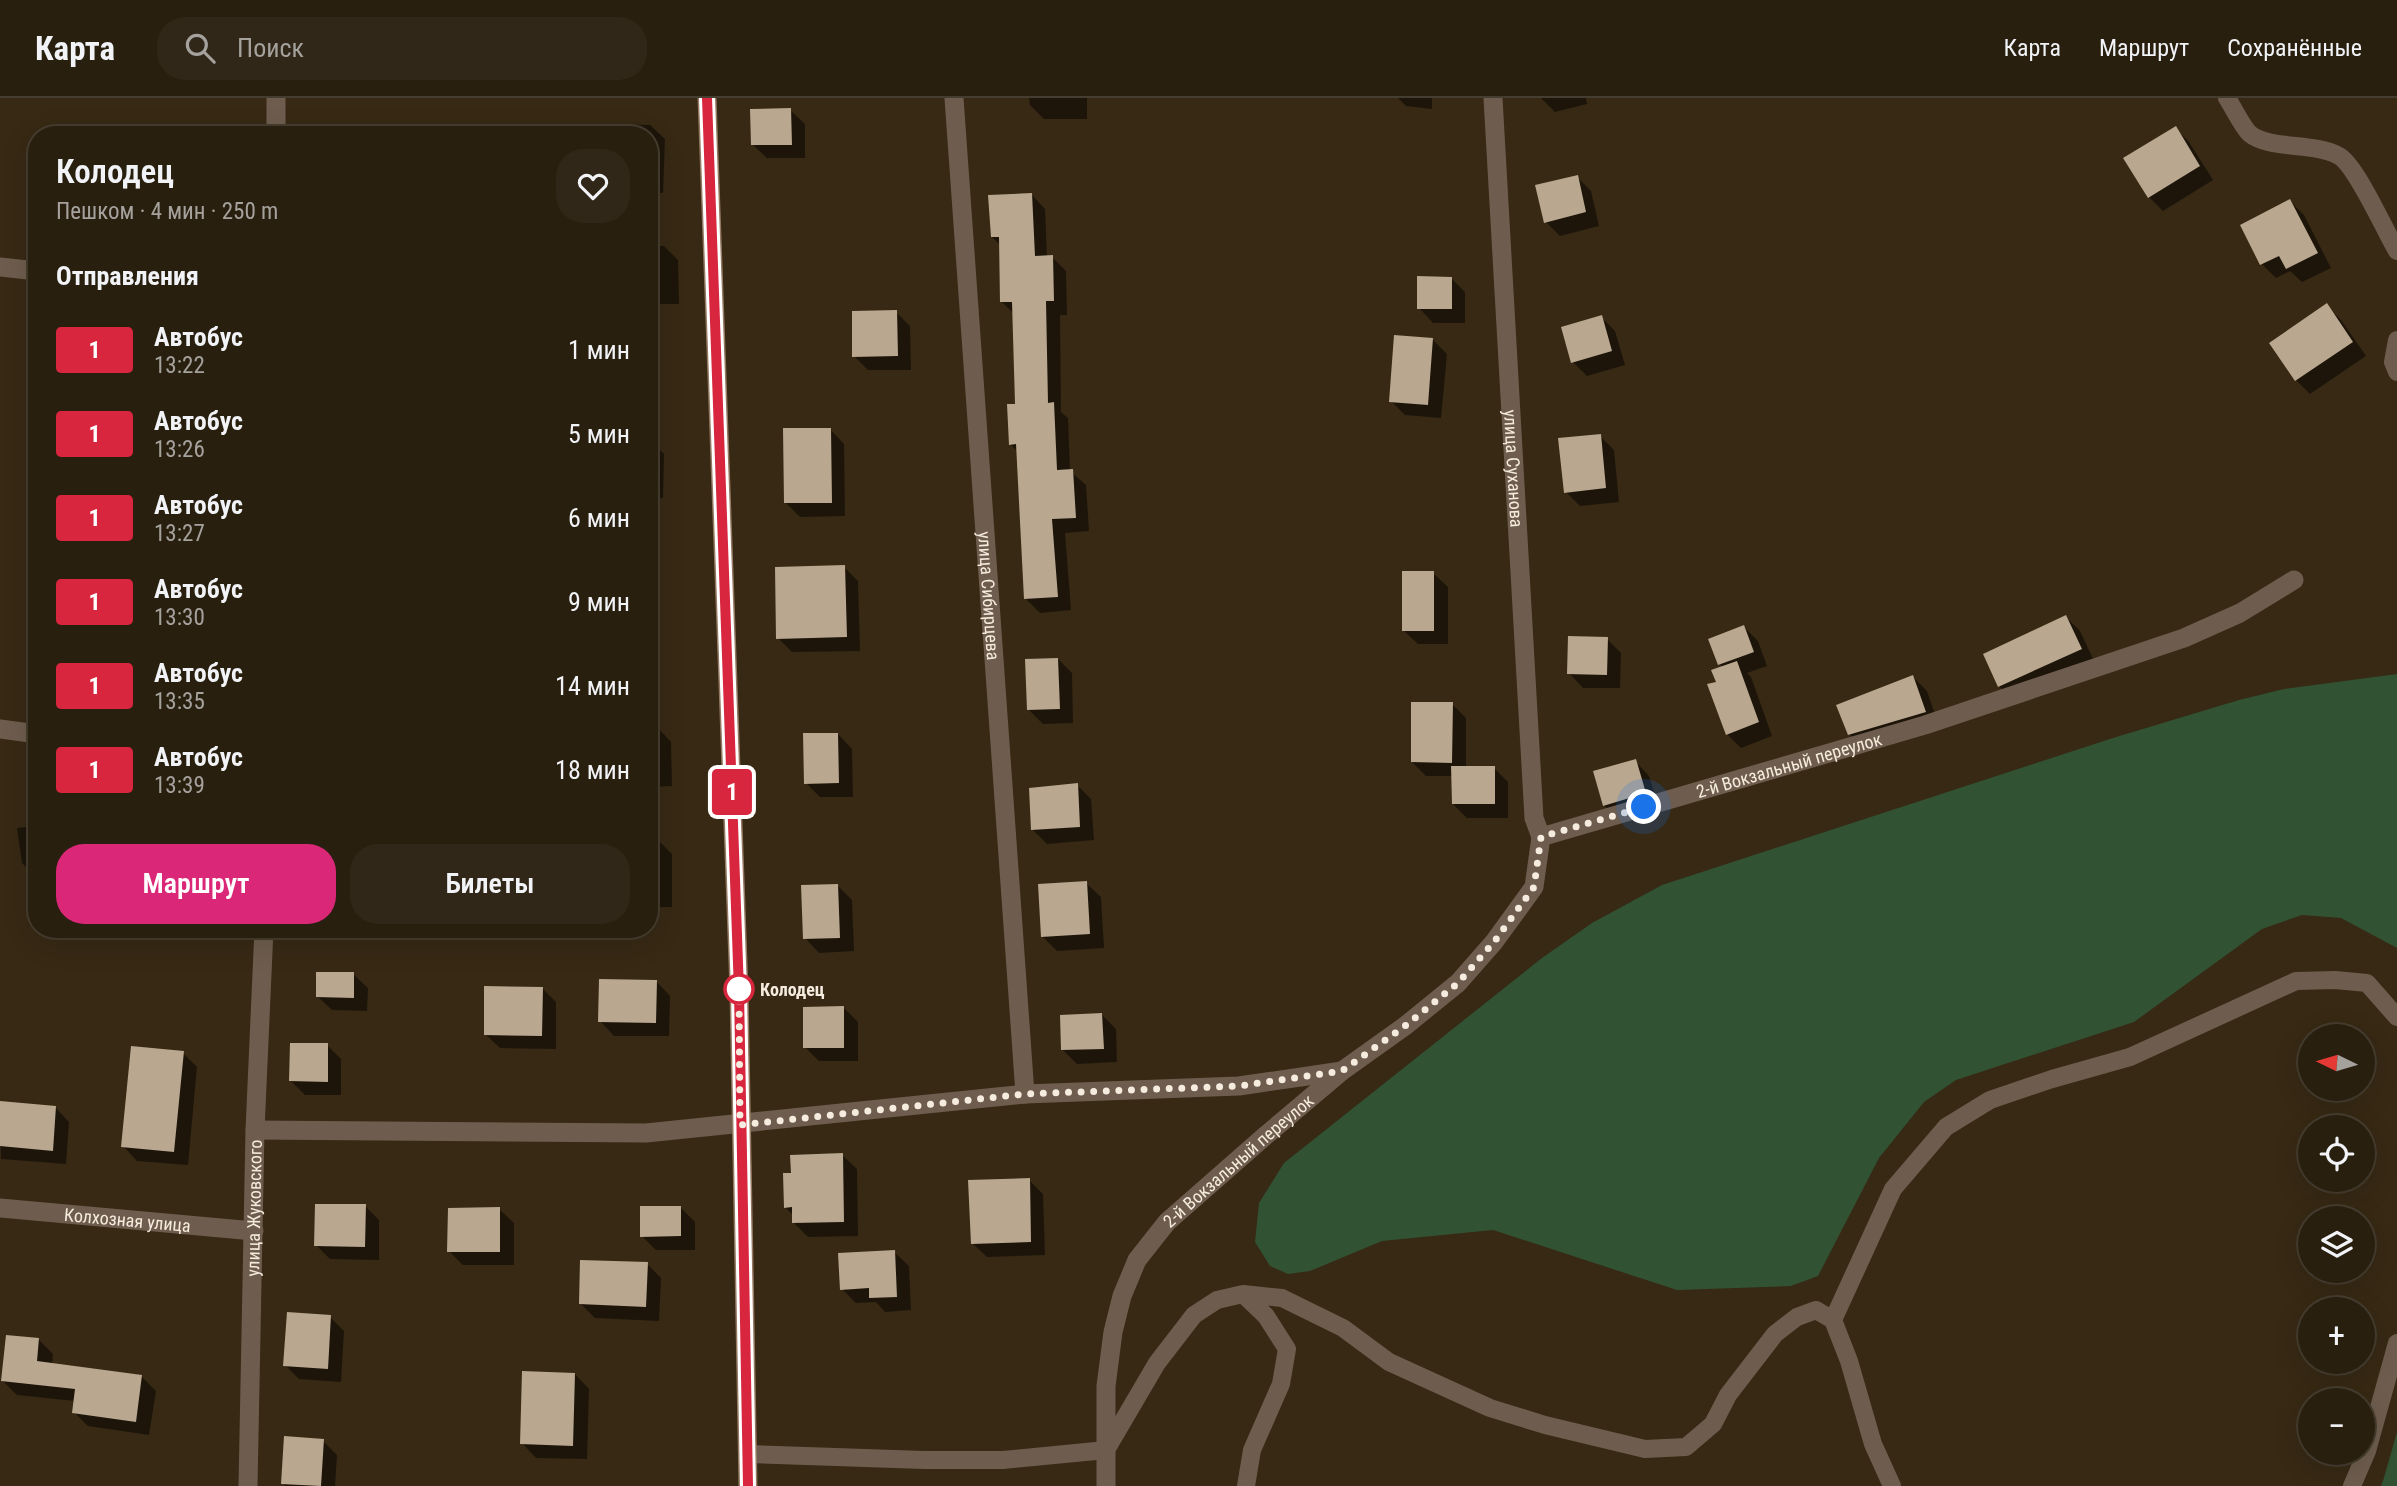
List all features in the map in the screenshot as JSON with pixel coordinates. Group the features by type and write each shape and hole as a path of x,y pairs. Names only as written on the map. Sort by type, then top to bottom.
{"main road":[{"path":"707,98 739,991 748,1486"}],"street":[{"path":"276,98 276,126"},
{"name":"улица Сибирцева","path":"954,98 1025,1094"},
{"name":"улица Суханова","path":"1493,98 1534,818 1541,837"},
{"path":"0,267 28,270"},
{"name":"2-й Вокзальный переулок","path":"1106,1486 1107,1386 1113,1332 1122,1296 1138,1260 1167,1222 1342,1071 1405,1026 1458,983 1494,942 1534,887 1541,837 1925,725 2184,638 2240,613 2294,580"},
{"path":"0,729 28,733"},
{"name":"улица Жуковского","path":"247,1486 255,1130 264,938"},
{"path":"255,1130 646,1133 1025,1094 1239,1086 1342,1071"},
{"name":"Колхозная улица","path":"0,1208 254,1231"}],"lane":[{"path":"2227,98 2250,134 2272,142 2319,149 2340,156 2361,182 2397,251"},
{"path":"2397,340 2393,362 2397,372"},
{"path":"1833,1320 1893,1189 1945,1127 1990,1100 2130,1057 2296,981 2367,983 2397,1017"},
{"path":"1243,1294 1266,1316 1287,1349 1280,1384 1252,1450 1246,1486"},
{"path":"747,1454 990,1460 1106,1450 1157,1363 1194,1315 1217,1300 1243,1294 1282,1298 1343,1328 1389,1362 1490,1408 1645,1449 1686,1447 1713,1424 1728,1395 1775,1334 1797,1317 1816,1310 1833,1320 1849,1362 1873,1444 1892,1486"},
{"path":"2352,1486 2367,1451 2397,1343"}],"green space":[{"path":"2397,674 2397,948 2341,918 2302,915 2262,929 2134,1022 1956,1080 1924,1102 1879,1158 1818,1276 1791,1286 1677,1290 1493,1230 1382,1241 1310,1271 1288,1274 1270,1266 1255,1242 1259,1203 1284,1163 1542,958 1592,923 1662,885 2113,738 2239,700 2284,689"},
{"path":"2397,1432 2397,1486 2381,1486 2383,1481"}],"building":[{"path":"791,108 792,145 751,145 750,109"},
{"path":"2176,126 2200,166 2148,198 2123,158"},
{"path":"1578,175 1586,212 1544,223 1535,185"},
{"path":"1032,193 1035,256 1053,255 1054,301 1046,301 1048,403 1054,402 1057,470 1073,469 1076,518 1052,519 1058,597 1024,599 1016,444 1009,445 1007,404 1015,404 1012,302 1000,302 999,237 991,237 988,195"},
{"path":"2290,199 2318,253 2286,269 2279,256 2260,265 2240,225"},
{"path":"1417,276 1452,277 1452,309 1417,309"},
{"path":"2327,303 2353,342 2295,381 2269,343"},
{"path":"897,310 898,356 852,357 852,311"},
{"path":"1602,315 1612,351 1571,363 1561,327"},
{"path":"1394,335 1433,338 1428,405 1389,402"},
{"path":"783,428 831,428 832,503 784,503"},
{"path":"1601,434 1606,488 1564,493 1558,438"},
{"path":"845,565 847,637 776,639 775,567"},
{"path":"1402,571 1434,571 1434,631 1402,631"},
{"path":"2066,615 2082,649 1998,687 1983,654"},
{"path":"1744,625 1754,652 1718,665 1708,639"},
{"path":"1568,636 1608,637 1607,675 1567,674"},
{"path":"1058,658 1060,709 1027,710 1025,659"},
{"path":"1737,661 1759,722 1726,735 1707,684 1716,682 1711,670"},
{"path":"1913,675 1926,712 1848,735 1836,705"},
{"path":"1411,702 1453,702 1452,763 1411,762"},
{"path":"803,733 838,733 839,783 804,784"},
{"path":"1636,759 1646,793 1603,806 1593,771"},
{"path":"1451,766 1495,766 1495,804 1452,804"},
{"path":"1078,783 1080,827 1031,830 1029,788"},
{"path":"1087,881 1090,934 1041,937 1038,884"},
{"path":"838,884 840,938 803,939 801,885"},
{"path":"316,972 354,972 354,998 316,997"},
{"path":"599,979 657,980 656,1023 598,1022"},
{"path":"484,986 543,987 542,1036 484,1035"},
{"path":"844,1006 844,1048 803,1048 803,1007"},
{"path":"1102,1013 1104,1049 1061,1050 1060,1015"},
{"path":"290,1043 328,1043 328,1082 289,1081"},
{"path":"131,1046 184,1051 174,1152 121,1147"},
{"path":"0,1101 56,1106 53,1151 0,1146"},
{"path":"843,1153 844,1222 792,1223 792,1207 784,1208 783,1173 791,1173 790,1155"},
{"path":"1030,1178 1031,1242 971,1244 968,1180"},
{"path":"315,1204 366,1204 365,1247 314,1246"},
{"path":"640,1206 681,1206 681,1236 640,1237"},
{"path":"500,1207 500,1252 447,1252 448,1208"},
{"path":"895,1250 897,1297 869,1298 869,1288 840,1290 838,1253"},
{"path":"580,1260 648,1262 646,1307 579,1304"},
{"path":"287,1312 331,1315 328,1369 283,1366"},
{"path":"6,1335 39,1338 37,1361 142,1375 136,1422 72,1413 75,1389 1,1381"},
{"path":"522,1371 575,1373 573,1446 520,1444"},
{"path":"284,1436 324,1439 321,1486 281,1484"}],"bus line":[{"name":"1","path":"707,98 739,991 748,1486"}],"place":[{"name":"Колодец","path":"739,989"}],"route":[{"path":"739,989 740,1125 1025,1094 1239,1086 1342,1071 1405,1026 1458,983 1494,942 1534,887 1541,837 1644,807"}]}
